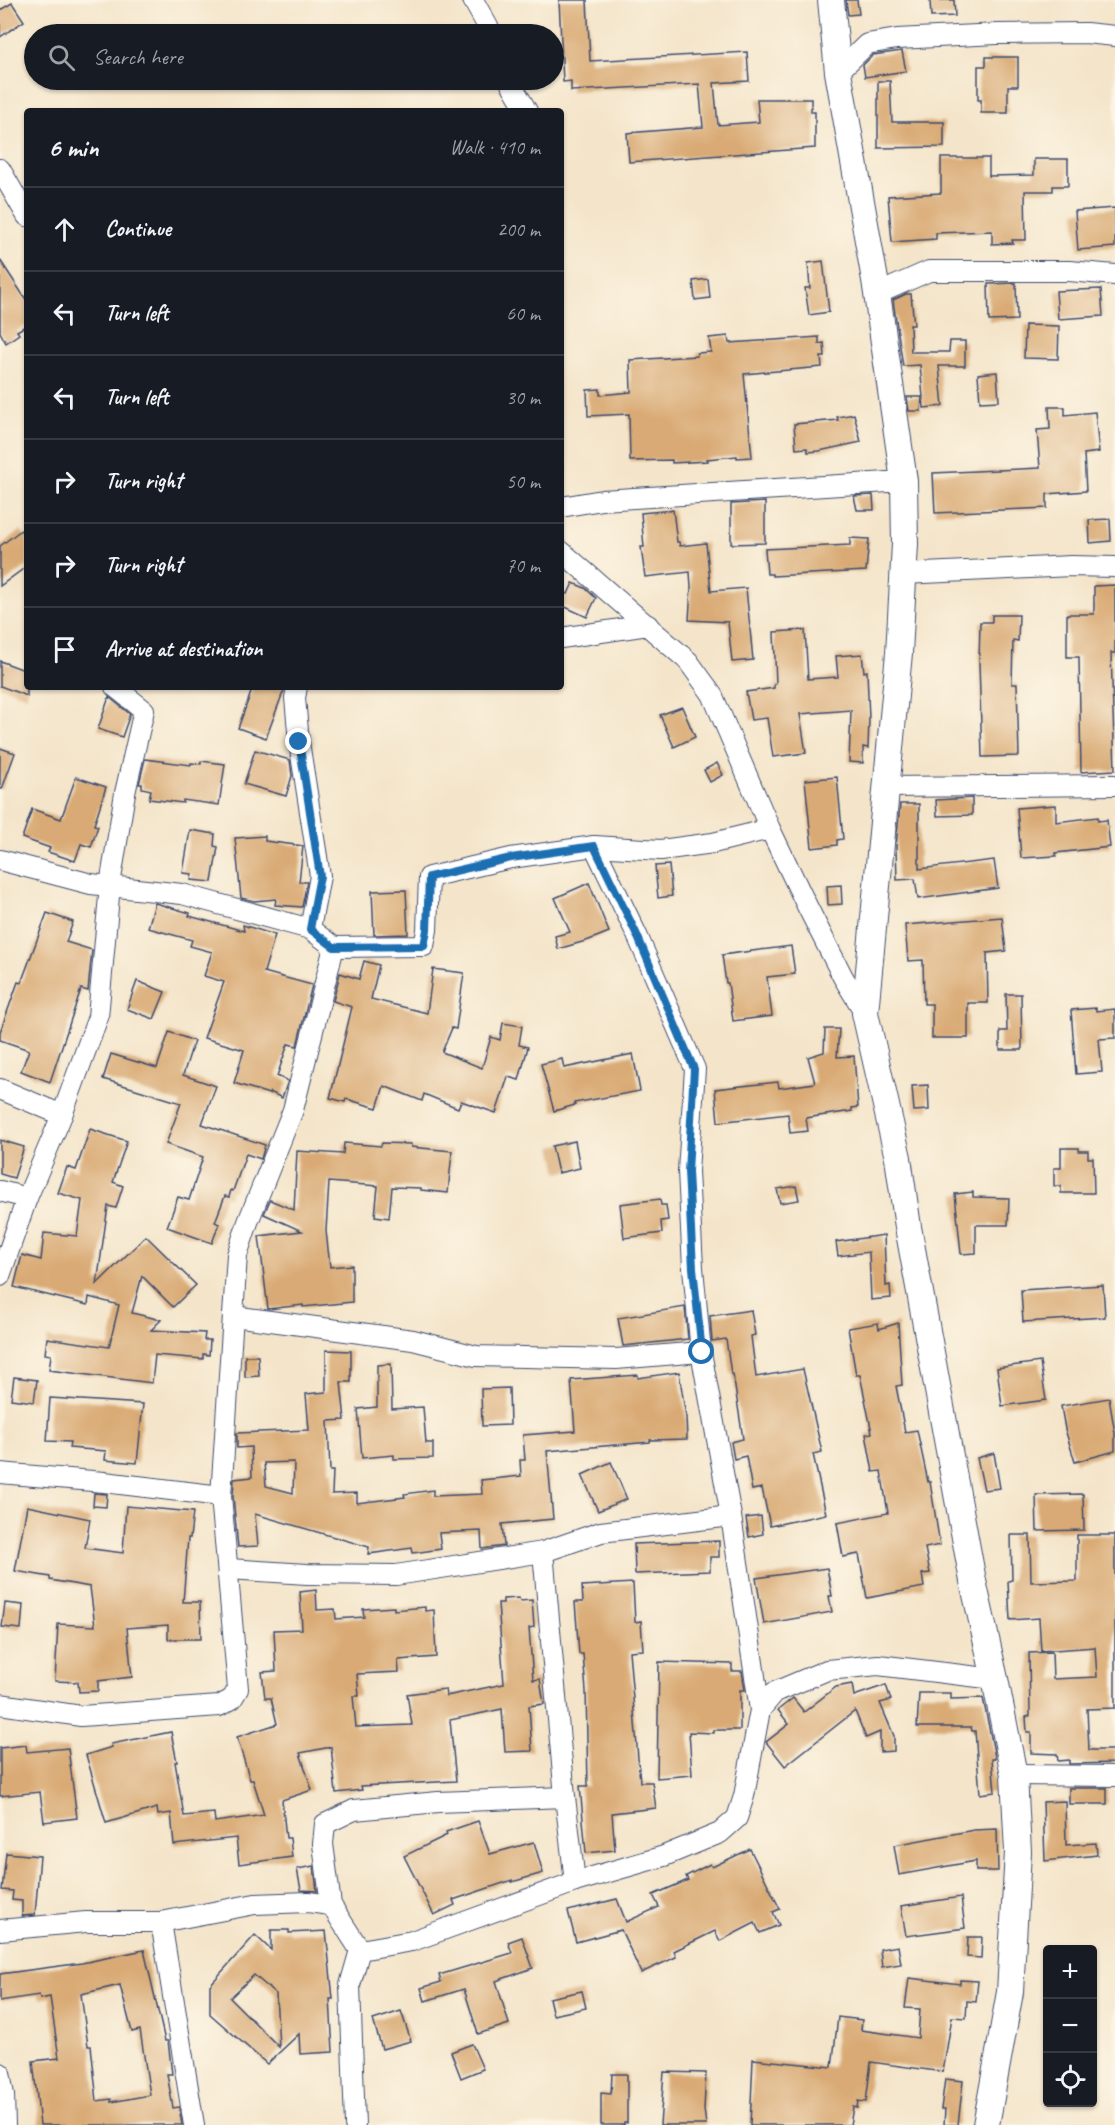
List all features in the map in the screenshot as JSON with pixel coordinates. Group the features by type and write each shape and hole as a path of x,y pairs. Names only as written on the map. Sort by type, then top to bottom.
{"street":[{"path":"473,0 486,24"},
{"path":"831,0 838,72 877,294 904,482 905,544 900,653 865,1013 898,1158 908,1227 973,1581 1014,1775 1018,1852 1010,1992 986,2125"},
{"path":"838,72 867,45 897,39 997,34 1086,33 1115,36"},
{"path":"514,90 524,108"},
{"path":"0,169 24,211"},
{"path":"877,294 929,271 1069,271 1115,275"},
{"path":"564,506 602,500 904,482"},
{"path":"564,554 688,661 711,694 770,829 843,977 865,1013"},
{"path":"903,574 1071,566 1115,567"},
{"path":"564,638 648,625"},
{"path":"0,1276 27,1198 62,1115 98,1017 110,885 125,793 144,710 119,690"},
{"path":"296,690 295,698 299,742 320,876 310,929"},
{"path":"886,787 1115,785"},
{"path":"0,860 91,884 182,894 310,929 334,947 424,946 427,930 429,877 511,858 594,846 662,850 713,843 770,829"},
{"path":"360,1950 412,1941 575,1882 664,1856 720,1833 737,1818 744,1796 760,1710 731,1516 702,1352 693,1268 688,1171 694,1069 637,935 594,846"},
{"path":"0,1704 81,1716 219,1706 232,1699 238,1689 221,1496 237,1255 293,1110 334,947"},
{"path":"0,1089 62,1115"},
{"path":"0,1191 27,1198"},
{"path":"233,1316 413,1340 476,1356 616,1359 702,1352"},
{"path":"0,1473 104,1482 221,1496"},
{"path":"229,1569 306,1574 396,1575 543,1552 601,1532 731,1516"},
{"path":"543,1552 575,1882"},
{"path":"760,1710 775,1692 827,1670 878,1665 995,1679"},
{"path":"1014,1775 1115,1776"},
{"path":"355,2125 350,1985 360,1950 331,1905 323,1844 325,1824 354,1810 438,1802 565,1797"},
{"path":"0,1930 86,1922 161,1922 255,1904 308,1902 331,1905"},
{"path":"161,1922 194,2125"},
{"path":"0,2073 5,2125"}],"building":[{"path":"559,0 587,0 590,61 747,52 749,81 714,83 718,125 759,122 757,99 811,99 811,112 815,112 815,148 629,162 627,133 703,127 699,84 571,91 571,81 564,82 564,24 560,24"},
{"path":"846,0 857,0 859,14 848,15"},
{"path":"930,0 954,0 955,16 931,17"},
{"path":"12,3 24,21 0,37 0,10"},
{"path":"902,51 906,71 865,77 863,65 873,55"},
{"path":"986,57 1018,57 1018,86 1008,86 1008,113 981,113 981,100 978,100 978,66 986,66"},
{"path":"878,81 890,81 892,122 944,122 944,147 878,148"},
{"path":"941,158 989,158 989,176 1034,175 1034,159 1068,159 1068,186 1053,186 1053,191 1025,191 1026,240 992,244 992,231 936,233 936,239 892,242 888,196 941,193"},
{"path":"1115,208 1115,247 1078,250 1075,211"},
{"path":"0,260 24,296 24,327 17,331 19,334 6,343 0,332"},
{"path":"823,261 829,312 809,315 805,288 810,288 808,263"},
{"path":"708,279 710,298 695,300 693,281"},
{"path":"1016,283 1017,320 989,321 988,284"},
{"path":"1101,289 1103,316 1058,319 1056,291"},
{"path":"911,294 914,325 910,325 911,352 949,352 950,341 965,341 965,366 939,366 943,406 924,408 920,365 903,366 893,300"},
{"path":"1025,325 1059,326 1058,359 1024,358"},
{"path":"728,336 729,343 819,337 819,344 824,343 825,357 821,357 822,367 744,374 752,457 737,458 737,456 707,459 708,461 672,463 672,460 630,461 629,414 588,416 587,390 600,389 600,395 631,392 630,360 697,356 697,353 711,352 709,338"},
{"path":"997,372 999,401 980,402 978,374"},
{"path":"907,397 922,397 921,411 909,411"},
{"path":"1049,407 1065,407 1065,415 1095,412 1099,452 1084,454 1086,491 1047,494 1047,508 935,513 933,473 1040,468 1037,430 1050,429"},
{"path":"854,414 861,442 819,451 808,452 807,448 796,449 794,424 838,420 837,417"},
{"path":"873,495 874,510 857,510 854,496"},
{"path":"765,502 765,543 731,544 731,504"},
{"path":"673,510 677,542 680,546 706,543 711,591 746,588 753,660 732,662 728,622 689,620 690,572 645,577 641,547 644,547 641,513"},
{"path":"1110,519 1111,541 1090,543 1089,520"},
{"path":"21,530 24,534 24,568 0,586 0,546"},
{"path":"850,538 869,539 866,571 772,576 772,574 767,574 765,549 850,545"},
{"path":"573,583 585,588 596,598 587,617 564,606 564,593 568,594"},
{"path":"1115,585 1115,653 1111,653 1115,770 1081,772 1079,657 1067,657 1067,614 1094,614 1094,586"},
{"path":"992,615 1019,615 1018,641 1013,640 1012,684 1017,684 1019,756 982,757 980,622 992,622"},
{"path":"805,630 808,679 838,677 836,656 862,654 864,672 867,671 869,719 868,748 863,747 863,763 849,762 851,710 800,714 806,753 773,757 767,718 751,720 746,692 774,688 776,684 774,632"},
{"path":"0,661 24,670 24,690 27,690 27,696 0,686"},
{"path":"252,690 284,690 266,738 238,728"},
{"path":"109,697 130,714 122,737 98,729"},
{"path":"682,707 695,737 674,747 660,715"},
{"path":"0,748 15,753 2,789 0,789"},
{"path":"255,750 290,760 292,776 286,796 244,784"},
{"path":"145,759 191,765 191,763 201,764 201,761 225,764 219,805 183,800 183,803 149,799 151,790 142,788 142,784 139,784"},
{"path":"717,763 723,775 710,782 704,770"},
{"path":"76,777 106,787 94,825 98,826 91,847 81,844 75,861 48,852 50,848 22,838 32,809 61,819"},
{"path":"837,777 843,839 837,840 837,845 812,848 805,780"},
{"path":"972,798 972,815 937,816 936,800"},
{"path":"900,804 919,804 919,869 994,860 998,888 918,899 915,879 897,880 896,847"},
{"path":"1056,805 1056,822 1098,817 1098,821 1107,820 1110,847 1056,853 1056,856 1021,858 1017,808"},
{"path":"190,830 215,834 214,846 218,847 212,882 191,880 192,874 183,873"},
{"path":"265,836 265,841 303,846 299,882 307,882 302,907 275,905 276,899 254,901 241,898 235,838"},
{"path":"669,865 672,896 658,898 655,866"},
{"path":"589,883 609,932 558,949 555,936 570,932 555,898"},
{"path":"841,885 842,904 828,905 827,886"},
{"path":"406,890 408,934 374,935 372,891"},
{"path":"155,903 190,913 189,916 244,931 243,925 275,935 264,972 312,985 297,1046 288,1044 277,1076 288,1081 282,1098 270,1092 269,1094 234,1083 244,1050 204,1038 224,982 204,976 212,952 190,946 192,940 148,928"},
{"path":"47,913 73,922 66,942 92,950 88,991 81,989 50,1082 21,1071 29,1050 0,1040 0,1032 18,982 21,983"},
{"path":"1002,917 1006,951 987,953 988,1003 968,1003 968,1038 932,1038 932,1004 924,1004 923,960 908,961 905,925"},
{"path":"791,946 795,974 767,977 772,1016 733,1021 722,955"},
{"path":"364,961 379,965 371,999 427,1013 433,969 464,973 456,1029 452,1028 442,1052 482,1068 491,1037 500,1040 503,1023 522,1026 519,1045 528,1047 519,1080 508,1077 496,1113 461,1101 458,1108 424,1094 422,1101 384,1086 377,1108 346,1099 345,1102 330,1098 352,1007 333,1001 340,973 359,979"},
{"path":"137,981 165,992 154,1019 127,1009"},
{"path":"1006,994 1021,994 1022,1050 1000,1050 1000,1031 1007,1031"},
{"path":"1096,1008 1096,1011 1115,1009 1115,1038 1099,1039 1102,1072 1076,1074 1071,1010"},
{"path":"825,1029 839,1029 837,1057 854,1056 858,1107 852,1108 852,1111 806,1118 808,1131 790,1133 788,1114 718,1122 715,1089 778,1082 779,1088 815,1083 808,1057 824,1052"},
{"path":"169,1032 194,1041 183,1075 216,1086 202,1124 265,1145 261,1159 246,1154 233,1191 231,1190 229,1197 225,1196 215,1222 219,1224 212,1243 167,1227 178,1197 189,1200 203,1157 166,1144 181,1103 103,1079 111,1054 157,1068"},
{"path":"633,1054 640,1091 574,1103 575,1105 554,1111 541,1064 562,1059 564,1068"},
{"path":"928,1085 929,1110 914,1111 912,1086"},
{"path":"90,1129 127,1141 113,1182 123,1186 116,1208 108,1206 97,1284 146,1236 196,1285 173,1307 142,1276 132,1313 161,1320 151,1330 205,1333 204,1340 210,1340 209,1355 203,1354 203,1359 155,1355 152,1383 49,1370 51,1355 45,1354 47,1338 109,1347 119,1305 89,1297 88,1305 14,1287 22,1255 41,1260 44,1233 77,1236 82,1200 58,1193 67,1167 76,1170"},
{"path":"0,1140 24,1147 14,1178 0,1174"},
{"path":"575,1141 580,1168 558,1173 552,1146"},
{"path":"344,1143 381,1146 382,1143 411,1144 411,1147 452,1151 448,1193 421,1190 421,1188 392,1187 389,1218 375,1216 378,1186 329,1182 326,1231 330,1267 352,1265 352,1302 268,1309 259,1236 302,1231 264,1214 270,1200 294,1210 297,1151 343,1154"},
{"path":"1061,1148 1079,1148 1079,1151 1088,1151 1088,1158 1093,1158 1094,1193 1061,1193 1061,1186 1054,1186 1054,1168 1061,1168"},
{"path":"796,1186 799,1200 780,1203 777,1189"},
{"path":"973,1192 973,1197 1009,1198 1008,1225 976,1225 976,1253 961,1254 955,1194"},
{"path":"660,1199 661,1205 666,1205 668,1220 661,1221 662,1233 624,1238 620,1204"},
{"path":"884,1235 886,1286 890,1285 891,1298 871,1300 869,1252 838,1256 836,1242"},
{"path":"1103,1285 1105,1317 1023,1322 1021,1290"},
{"path":"685,1307 688,1339 623,1346 618,1318"},
{"path":"751,1310 755,1335 751,1336 756,1377 803,1369 822,1452 813,1454 826,1514 770,1526 762,1488 752,1490 746,1456 734,1459 731,1442 743,1439 733,1374 731,1374 726,1339 712,1341 710,1316"},
{"path":"878,1323 879,1329 898,1323 902,1385 896,1386 905,1432 917,1430 928,1482 930,1482 940,1545 925,1548 930,1573 922,1574 924,1587 867,1598 859,1554 843,1557 837,1523 888,1513 881,1471 873,1472 866,1434 872,1433 860,1375 856,1375 848,1328"},
{"path":"326,1350 351,1351 351,1382 341,1382 345,1420 328,1421 330,1471 333,1471 332,1494 357,1493 357,1503 405,1497 404,1494 433,1490 433,1496 482,1494 481,1480 521,1476 520,1460 525,1460 523,1435 575,1431 571,1380 638,1375 638,1378 679,1372 687,1439 650,1440 650,1442 547,1451 553,1519 502,1524 504,1546 482,1549 481,1531 439,1533 441,1549 413,1553 412,1548 368,1554 369,1547 255,1514 258,1546 238,1547 233,1496 234,1479 252,1477 251,1447 237,1448 237,1433 309,1430 306,1394 326,1392","holes":["294,1462 293,1493 266,1486 264,1463"]},
{"path":"245,1356 258,1356 259,1376 245,1377"},
{"path":"1040,1362 1046,1400 1002,1406 997,1368"},
{"path":"391,1364 392,1409 423,1407 426,1443 433,1443 433,1458 394,1459 394,1455 362,1458 358,1409 377,1407 377,1365"},
{"path":"14,1377 37,1380 34,1402 11,1399"},
{"path":"509,1388 510,1425 482,1426 481,1389"},
{"path":"50,1398 143,1404 137,1463 105,1460 106,1451 69,1448 70,1442 47,1441"},
{"path":"1109,1398 1115,1433 1115,1451 1075,1462 1061,1406"},
{"path":"994,1453 1000,1488 984,1490 977,1458"},
{"path":"611,1462 627,1499 598,1511 582,1475"},
{"path":"94,1493 107,1494 106,1507 93,1506"},
{"path":"1083,1494 1084,1530 1037,1531 1036,1495"},
{"path":"27,1506 90,1519 85,1548 123,1553 126,1506 193,1512 190,1538 188,1538 183,1602 200,1602 201,1639 168,1639 168,1625 127,1628 132,1677 98,1681 98,1691 79,1692 78,1682 55,1681 58,1624 95,1626 90,1587 15,1571"},
{"path":"761,1516 763,1534 749,1537 746,1518"},
{"path":"1011,1535 1030,1535 1031,1582 1077,1581 1077,1535 1115,1535 1115,1708 1087,1709 1089,1750 1115,1750 1115,1763 1069,1764 1069,1760 1058,1761 1057,1754 1031,1753 1031,1732 1027,1732 1026,1717 1030,1716 1029,1653 1052,1652 1053,1679 1097,1677 1095,1647 1041,1651 1039,1618 1010,1620 1008,1581 1012,1580"},
{"path":"719,1541 719,1557 710,1557 710,1571 635,1574 634,1544"},
{"path":"827,1568 832,1596 829,1596 832,1612 764,1624 756,1578"},
{"path":"633,1583 635,1622 641,1621 643,1650 629,1651 640,1782 652,1782 656,1808 612,1813 615,1850 586,1853 580,1786 588,1786 586,1691 583,1654 579,1654 575,1602 583,1602 582,1586"},
{"path":"316,1590 317,1610 335,1609 336,1619 364,1617 363,1609 394,1607 394,1610 425,1607 425,1611 434,1610 436,1657 398,1660 399,1672 357,1674 359,1696 353,1696 356,1727 412,1725 407,1694 445,1689 446,1696 504,1684 498,1603 503,1603 503,1599 532,1600 534,1627 529,1628 533,1680 540,1679 544,1704 529,1706 532,1751 505,1752 502,1709 450,1720 456,1781 361,1786 362,1790 336,1793 331,1747 300,1753 312,1790 282,1800 286,1838 290,1838 292,1857 239,1864 236,1838 174,1845 171,1813 158,1815 157,1808 106,1823 86,1755 112,1747 111,1744 171,1732 184,1816 214,1813 215,1822 264,1815 237,1737 277,1724 271,1698 265,1698 262,1672 276,1671 274,1630 302,1629 300,1592"},
{"path":"5,1603 23,1605 21,1629 2,1627"},
{"path":"659,1662 732,1664 732,1671 742,1671 745,1690 740,1690 740,1730 714,1730 714,1733 689,1732 692,1775 657,1778"},
{"path":"852,1684 854,1696 886,1685 891,1700 880,1703 894,1736 894,1751 880,1752 880,1732 866,1738 855,1711 785,1766 766,1742 789,1724 778,1710 793,1698 804,1712 836,1687"},
{"path":"919,1693 951,1693 951,1699 983,1698 995,1757 992,1759 995,1792 980,1794 975,1731 972,1731 971,1727 917,1727"},
{"path":"26,1745 27,1752 68,1748 77,1818 44,1822 40,1792 0,1796 0,1748"},
{"path":"1069,1788 1107,1788 1107,1804 1069,1804"},
{"path":"1065,1801 1066,1845 1096,1843 1097,1855 1045,1861 1043,1802"},
{"path":"478,1821 490,1854 534,1842 543,1873 512,1882 512,1880 453,1900 455,1905 434,1915 404,1856 447,1835 446,1832"},
{"path":"997,1829 998,1871 976,1871 976,1861 899,1875 894,1845 974,1830"},
{"path":"750,1849 780,1909 773,1912 779,1925 760,1933 755,1923 720,1941 715,1931 674,1951 676,1957 641,1973 621,1930 576,1942 568,1911 617,1899 626,1922 659,1907 653,1895 688,1880 686,1876 710,1864 712,1867"},
{"path":"6,1853 40,1856 35,1915 22,1916 22,1901 12,1900 13,1891 2,1890"},
{"path":"314,1866 317,1891 301,1890 297,1869"},
{"path":"961,1897 965,1928 906,1936 901,1906"},
{"path":"271,1930 289,1930 289,1933 326,1931 333,1999 330,1999 333,2052 300,2054 299,2034 267,2064 210,2014 210,1985 255,1935 271,1950","holes":["254,1975 276,1994 279,2047 230,1998"]},
{"path":"522,1937 533,1968 496,1981 509,2024 478,2034 464,1989 425,2001 421,1988 441,1982 439,1975 512,1953 508,1942"},
{"path":"968,1937 982,1937 981,1958 967,1957"},
{"path":"898,1946 901,1964 882,1967 880,1949"},
{"path":"144,1950 165,2041 168,2041 172,2074 167,2074 173,2108 179,2107 182,2125 40,2125 33,2061 59,2058 50,1997 40,1999 39,1995 0,2001 0,1974 82,1963","holes":["120,1985 132,2032 140,2030 150,2095 111,2102 111,2099 97,2101 91,2046 88,2046 81,1994"]},
{"path":"909,1978 960,1984 960,1980 978,1981 976,2002 967,2001 966,2018 952,2017 943,2072 871,2062 866,2102 858,2101 857,2108 853,2107 850,2125 750,2125 753,2059 832,2067 838,2017 862,2020 861,2030 918,2038 920,2009 905,2008"},
{"path":"582,1991 586,2008 553,2015 549,1998"},
{"path":"401,2011 411,2041 382,2049 373,2020"},
{"path":"472,2044 483,2069 461,2078 451,2052"},
{"path":"664,2072 706,2073 704,2109 706,2125 660,2125"},
{"path":"612,2074 627,2074 627,2123 624,2125 601,2125 601,2093 611,2094"},
{"path":"945,2079 963,2081 958,2125 944,2125 945,2109 941,2109"}],"route":[{"path":"299,742 320,876 310,929 334,947 424,946 427,930 429,877 511,858 594,846 637,935 694,1069 688,1171 693,1268 702,1352"}]}
